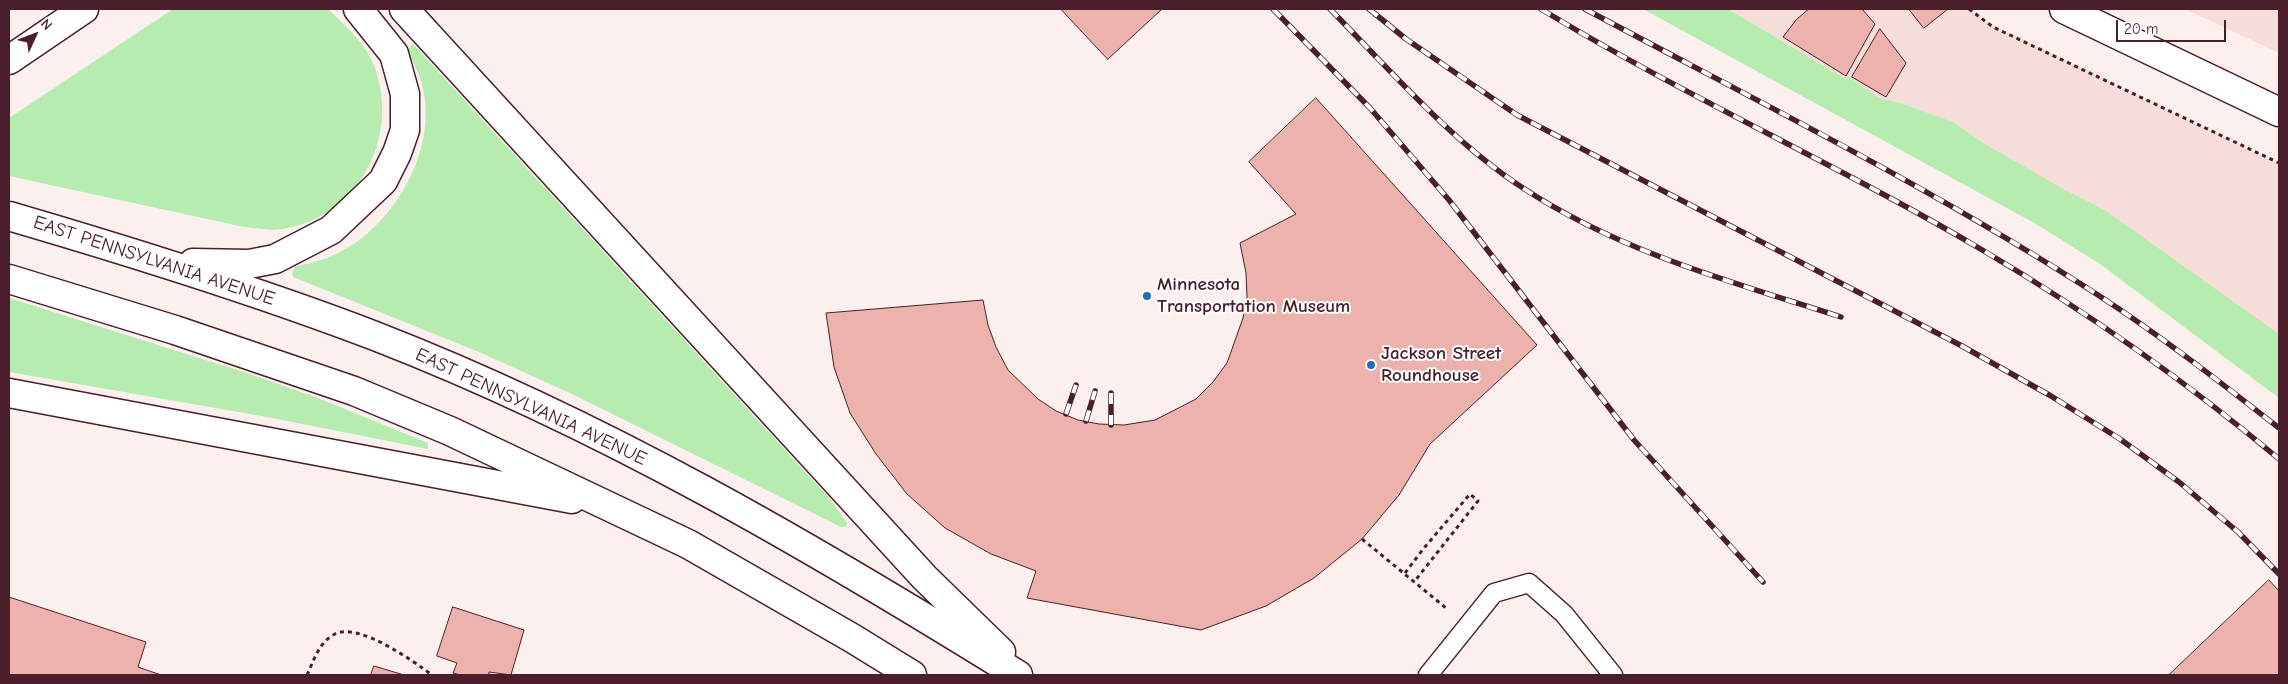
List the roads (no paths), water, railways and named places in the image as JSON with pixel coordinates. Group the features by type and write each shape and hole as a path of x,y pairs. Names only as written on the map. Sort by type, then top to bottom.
{"main road":[{"path":"12,57 84,9"},
{"path":"139,254 201,264 249,264 275,259 330,230 383,181 397,153 405,130 405,94 394,54 358,9"},
{"path":"404,9 925,578 1026,675"},
{"path":"2064,9 2279,112"},
{"name":"EAST PENNSYLVANIA AVENUE","path":"9,216 139,254 293,305 377,337 554,414 714,494 879,589 1018,675"},
{"path":"9,279 175,330 354,391 459,435 688,544 852,638 912,675"},
{"path":"9,393 610,507"}],"lane":[{"path":"1428,675 1494,593 1529,583 1564,614 1613,675"}],"railway":[{"path":"1273,9 1370,108 1449,200 1634,440 1763,582"},
{"path":"1330,9 1446,127 1496,169 1523,188 1598,230 1638,248 1718,278 1841,317"},
{"path":"1369,9 1406,39 1517,115 1962,346 2051,396 2120,439 2179,482 2238,532 2279,574"},
{"path":"1541,9 1650,71 1929,219 2022,274 2136,349 2209,403 2279,459"},
{"path":"1585,9 1909,182 2036,256 2145,327 2279,428"},
{"path":"1066,414 1076,385"},
{"path":"1086,421 1095,391"},
{"path":"1111,393 1111,425"}],"place":[{"name":"Minnesota Transportation Museum","path":"1147,296"},
{"name":"Jackson Street Roundhouse","path":"1371,365"}]}
